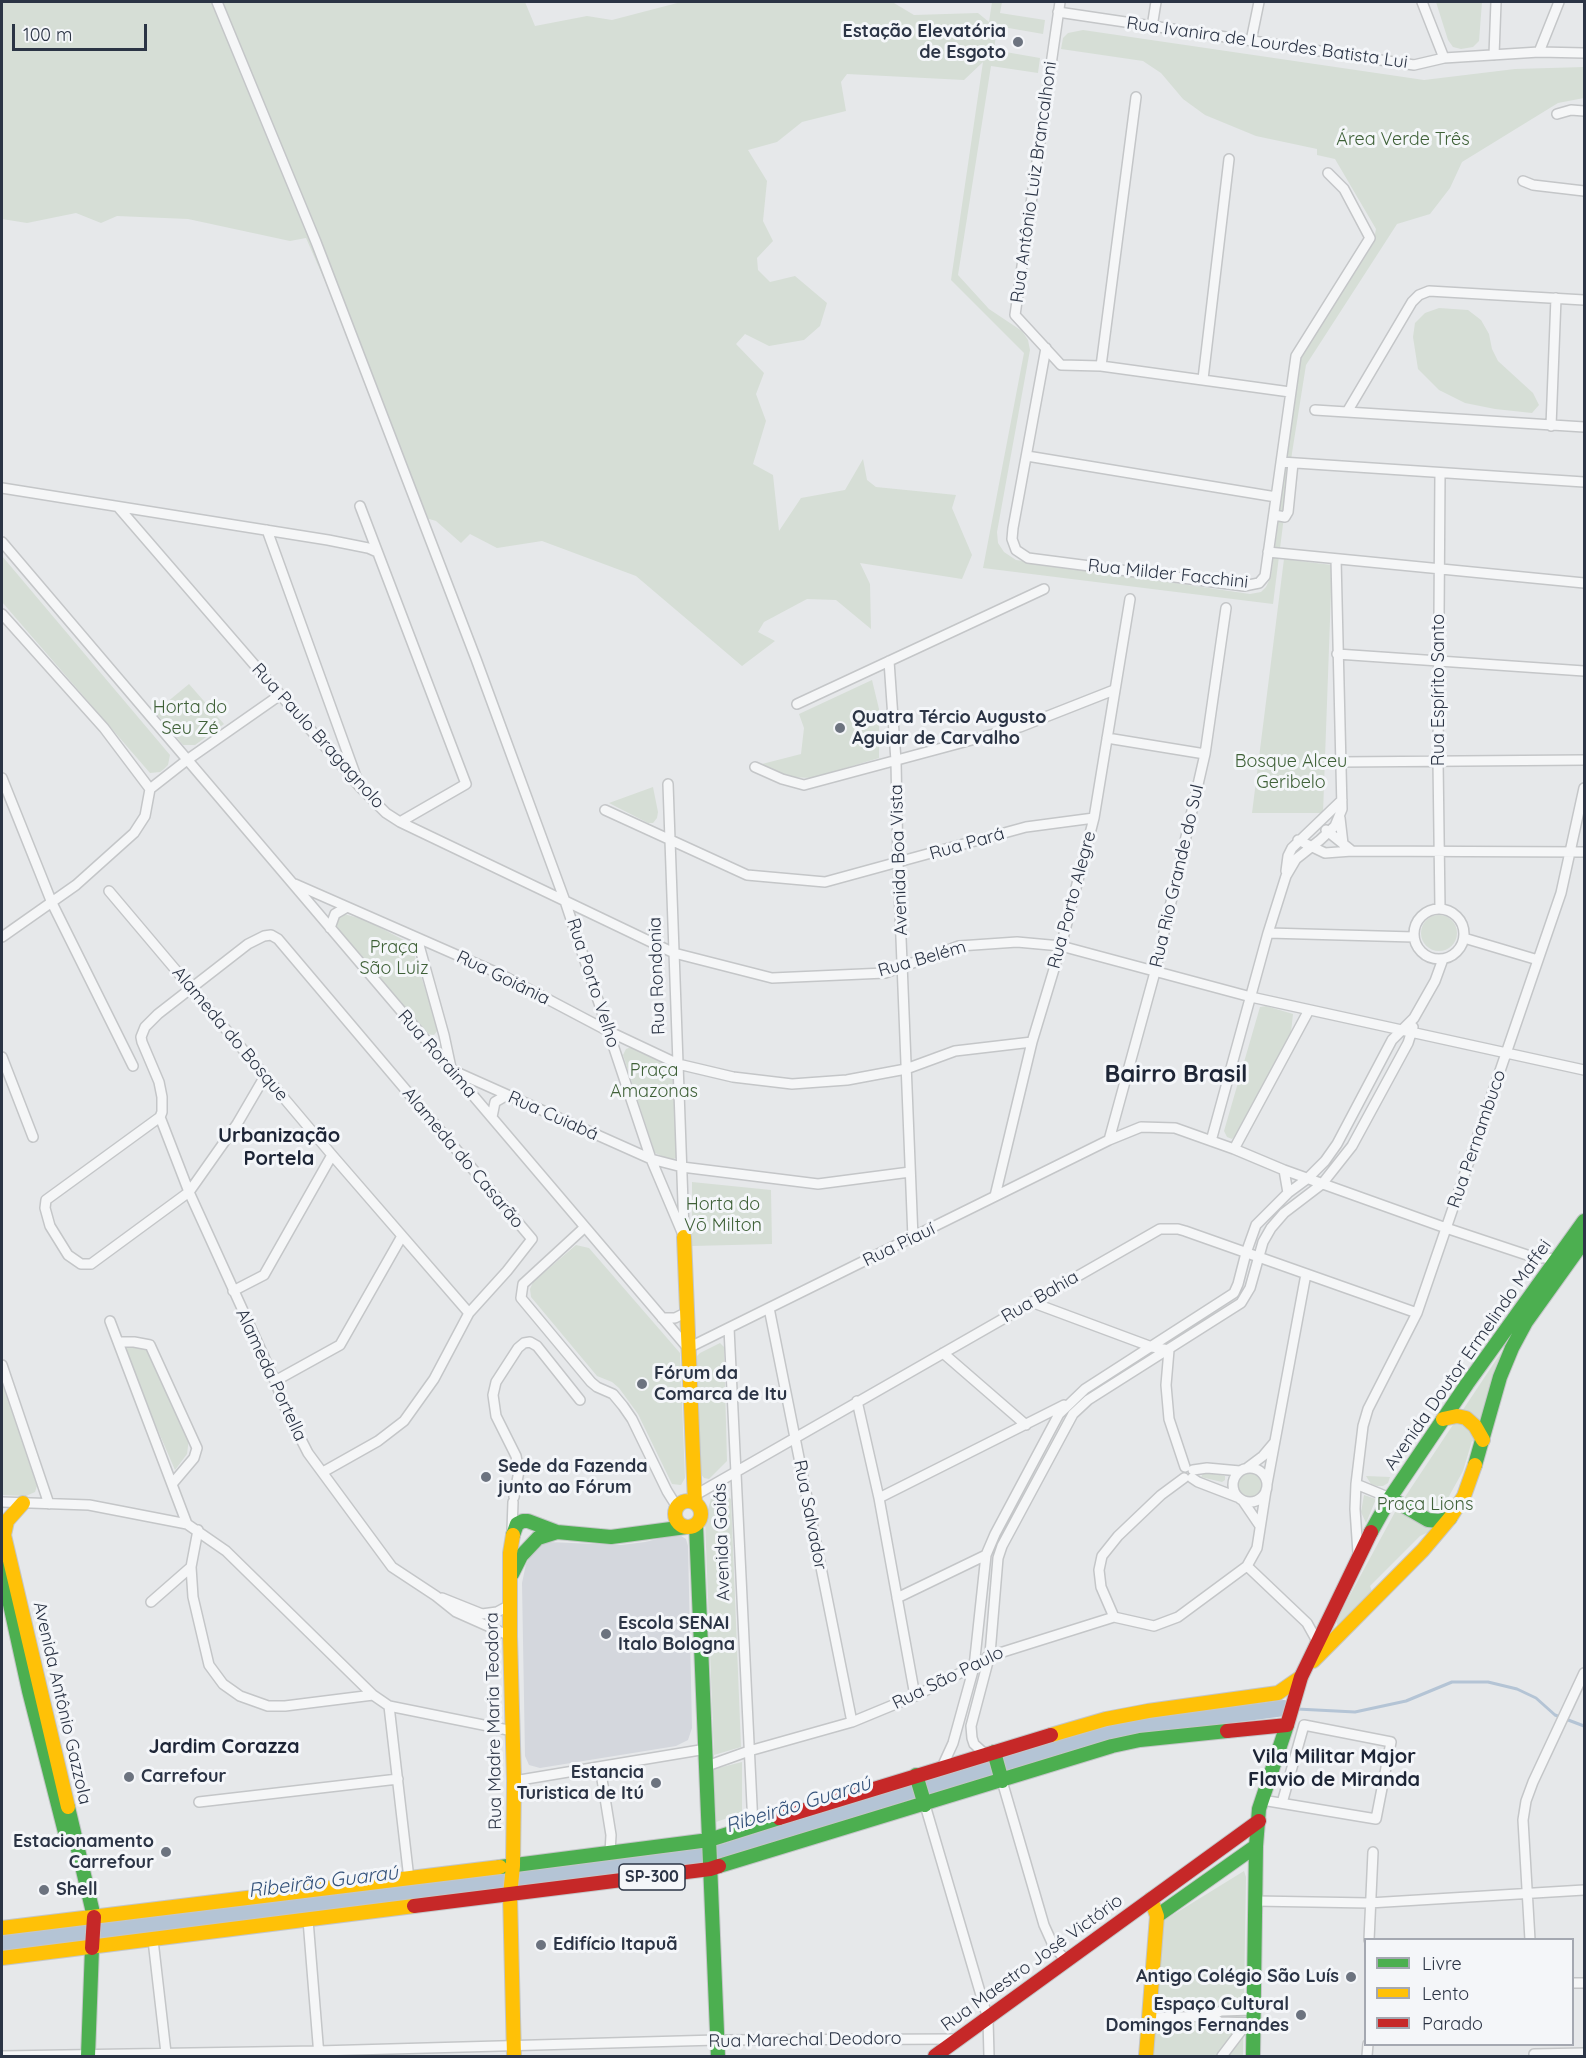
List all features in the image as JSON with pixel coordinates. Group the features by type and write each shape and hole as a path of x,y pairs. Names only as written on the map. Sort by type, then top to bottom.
{"main road":[{"name":"Avenida Doutor Ermelindo Maffei","path":"1252,2056 1251,2018 1258,1821 1262,1800 1302,1675 1358,1556 1390,1498 1443,1419 1584,1221"},
{"name":"Rua Rondonia","path":"684,1237 687,1312"},
{"name":"Avenida Doutor Ermelindo Maffei","path":"1302,1675 1329,1644 1423,1550 1450,1518 1464,1496 1483,1440 1500,1377 1512,1348 1526,1322 1584,1241"},
{"name":"Avenida Goiás","path":"687,1312 695,1478 685,1503 699,1506 701,1516 691,1526 707,1766 718,2056"},
{"path":"1443,1419 1457,1416 1466,1418 1478,1428 1483,1440"},
{"path":"1406,1473 1408,1498 1413,1510"},
{"path":"1390,1498 1433,1521 1450,1518"},
{"name":"Avenida Antônio Gazzola","path":"23,1503 7,1521 4,1535 93,1931 88,2055"},
{"path":"685,1503 677,1521 691,1526"},
{"path":"657,1531 685,1503"},
{"path":"557,1532 520,1544 513,1535 517,1524 523,1521 557,1532 611,1537 691,1526"},
{"path":"534,1541 538,1529 535,1524"},
{"name":"Rua Madre Maria Teodora","path":"510,1892 513,1869 514,1781 510,1636 510,1553 513,1535"},
{"name":"Rua Madre Maria Teodora","path":"511,1576 521,1556 534,1541"},
{"name":"Avenida Antônio Gazzola","path":"2,1568 29,1691 67,1822 81,1905 74,1919"},
{"name":"SP-300","path":"2,1928 74,1919 93,1931 153,1940 510,1892 710,1855 924,1800 995,1763 1128,1714 1278,1693 1302,1675"},
{"path":"1278,1693 1287,1693 1291,1710"},
{"name":"SP-300","path":"2,1958 93,1931 409,1879 513,1869 610,1853 710,1855 753,1826 917,1779 942,1767 995,1763 1126,1743 1291,1710"},
{"path":"917,1779 924,1800"},
{"name":"Rua Maestro José Victório","path":"935,2056 1258,1821"},
{"path":"1157,1916 1257,1846"},
{"path":"510,1892 514,2051"},
{"path":"1146,2056 1157,1916 1151,1899"}],"street":[{"name":"Rua Porto Velho","path":"218,2 328,274 540,830 651,1159 684,1237"},
{"name":"Rua Antônio Luiz Brancalhoni","path":"1060,2 1015,315 1061,365 1101,366 1290,392"},
{"path":"1152,27 1156,2"},
{"path":"1251,41 1259,2"},
{"path":"1422,2 1444,58"},
{"path":"1494,55 1496,2"},
{"path":"1539,52 1559,2"},
{"name":"Rua Ivanira de Lourdes Batista Lui","path":"1058,12 1414,65 1444,58 1539,52 1584,53"},
{"path":"1101,366 1136,97"},
{"path":"1557,114 1571,110 1584,111"},
{"path":"1203,379 1229,159"},
{"name":"Rua Milder Facchini","path":"1046,348 1012,539 1016,550 1029,558 1244,586 1259,583 1265,576 1296,356 1370,238 1344,189 1328,173"},
{"path":"1523,181 1533,185 1584,191"},
{"path":"1347,412 1419,295 1429,291 1584,300"},
{"path":"1551,426 1556,298"},
{"path":"1315,410 1584,427"},
{"path":"1027,456 1276,497"},
{"path":"1281,462 1584,482"},
{"path":"1274,515 1285,517 1288,512 1293,463"},
{"name":"Rua Espírito Santo","path":"1440,473 1438,761 1440,908"},
{"path":"2,488 368,548 377,552"},
{"path":"360,506 466,784 400,822"},
{"name":"Rua Paulo Bragagnolo","path":"119,508 372,801 400,822 565,901"},
{"path":"267,531 360,787"},
{"name":"Rua Roraima","path":"2,542 688,1348"},
{"path":"1268,552 1584,583"},
{"path":"1336,559 1342,800 1340,818 1343,844"},
{"path":"797,704 1044,589"},
{"name":"Rua Porto Alegre","path":"995,1196 1032,1042 1061,946 1094,818 1130,599"},
{"name":"Rua Rio Grande do Sul","path":"1109,1140 1155,972 1205,754 1226,608"},
{"path":"2,614 104,728 150,789"},
{"path":"1337,654 1584,671"},
{"name":"Avenida Boa Vista","path":"889,661 896,761 913,1238"},
{"path":"755,767 782,779 804,784 1020,727 1114,690"},
{"path":"2,937 76,885 134,833 145,816 150,789 280,694"},
{"path":"1107,738 1205,754"},
{"path":"1341,762 1584,760"},
{"path":"2,778 52,903 133,1066"},
{"name":"Rua Rondonia","path":"668,784 684,1237"},
{"name":"Rua Pernambuco","path":"1358,1556 1356,1484 1363,1426 1368,1409 1417,1314 1561,894 1584,788"},
{"path":"1211,1141 1286,876 1288,856 1298,840 1342,800"},
{"name":"Rua Pará","path":"605,810 747,874 825,882 1026,827 1094,818"},
{"path":"1286,876 1296,859 1328,832 1340,818"},
{"path":"1318,823 1352,851"},
{"path":"1298,840 1325,853 1352,851 1584,852"},
{"name":"Rua Goiânia","path":"292,884 500,974 608,1031 678,1064 733,1077 792,1084 847,1080 906,1069 955,1051 1032,1042"},
{"name":"Alameda do Bosque","path":"109,891 469,1313"},
{"path":"318,913 328,899"},
{"name":"Rua Belém","path":"565,901 674,953 772,978 885,973 959,946 1017,942 1061,946 1251,997 1584,1070"},
{"path":"330,928 335,914 347,907"},
{"path":"1440,908 1459,917 1464,929 1464,938 1459,950 1443,959 1424,954 1417,946 1414,937 1416,925 1422,915 1440,908"},
{"path":"1268,933 1414,937"},
{"name":"Alameda do Casarão","path":"193,988 248,944 264,936 271,935 278,939 532,1239 469,1313 434,1379 404,1420 378,1441 323,1473"},
{"path":"417,938 452,1070"},
{"path":"1464,938 1538,960"},
{"path":"879,1498 1069,1402 1085,1389 1234,1293 1256,1225 1325,1161 1337,1144 1392,1040 1414,1018 1435,981 1443,959"},
{"name":"Alameda Portella","path":"193,988 158,1014 142,1032 142,1042 153,1065 162,1097 160,1117 189,1192 300,1440 392,1567 456,1612 510,1636"},
{"path":"1234,1149 1310,1010"},
{"path":"1066,1961 1053,1945 1044,1925 995,1763 972,1738 971,1726 990,1654 996,1569 1002,1546 1073,1414 1088,1400 1241,1303 1250,1288 1263,1242 1284,1213 1322,1184 1352,1146 1408,1043 1414,1018"},
{"path":"2,1058 33,1137"},
{"name":"Rua Cuiabá","path":"452,1070 651,1159 682,1167 818,1184 910,1172"},
{"path":"160,1117 45,1200 50,1226 68,1255 81,1264 91,1264 189,1192 237,1124 265,1076"},
{"path":"492,1117 495,1102 507,1095"},
{"name":"Rua Piauí","path":"688,1348 1109,1140 1141,1127 1175,1128 1307,1179 1446,1228 1533,1257 1557,1259"},
{"path":"233,1291 264,1275 332,1155"},
{"path":"1284,1170 1288,1193"},
{"path":"585,1227 523,1284 520,1289 520,1298 591,1382 613,1394 632,1419 667,1491 685,1503"},
{"name":"Rua Bahia","path":"685,1503 737,1470 1160,1229 1178,1228 1417,1314"},
{"path":"275,1381 340,1345 402,1236"},
{"path":"1533,1257 1544,1277"},
{"path":"1306,1274 1257,1548 1247,1566 1307,1623 1317,1641"},
{"path":"1031,1302 1152,1347 1169,1350"},
{"name":"Rua Salvador","path":"769,1308 852,1722"},
{"path":"662,1318 675,1318 687,1312"},
{"path":"110,1321 187,1524"},
{"name":"Avenida Goiás","path":"729,1328 753,1826"},
{"path":"513,1535 513,1499 519,1471 516,1456 496,1416 493,1395 496,1382 518,1348 530,1341 537,1346 580,1400"},
{"path":"118,1342 150,1345 197,1448 194,1458 172,1484"},
{"path":"1169,1350 1167,1385 1169,1419 1189,1473 1198,1482 1240,1499 1257,1500 1267,1487"},
{"path":"943,1353 1026,1425"},
{"path":"2,1365 49,1504"},
{"path":"857,1401 879,1498 915,1696"},
{"path":"942,1767 953,1743 975,1667 986,1555 1053,1424 1069,1402"},
{"path":"1035,1420 1053,1424 1065,1430"},
{"path":"1261,1526 1234,1490 1233,1483 1235,1476 1263,1456 1275,1441"},
{"path":"1114,1617 1101,1587 1099,1570 1102,1556 1118,1536 1161,1495 1189,1473 1207,1468 1261,1472 1267,1487"},
{"path":"1356,1484 1390,1498"},
{"path":"2,1502 89,1505 187,1524 226,1551 373,1695 390,1706 513,1731"},
{"path":"198,1530 191,1567 193,1597 207,1659 216,1676 231,1691 267,1706 285,1706 373,1695"},
{"path":"991,1543 1002,1546"},
{"path":"897,1598 986,1555"},
{"name":"Rua São Paulo","path":"707,1766 748,1751 852,1722 915,1696 975,1667 990,1654 1114,1617 1154,1626 1164,1623 1178,1617 1247,1566"},
{"path":"150,1602 191,1567"},
{"path":"984,1570 996,1569"},
{"name":"Alameda Portella","path":"436,1596 460,1603 482,1614 497,1612 510,1605"},
{"path":"1307,1623 1329,1617"},
{"path":"1530,1938 1523,1820 1526,1801 1565,1714 1582,1683 1584,1673"},
{"path":"390,1706 409,1879"},
{"path":"1262,1800 1376,1820 1391,1742 1304,1725 1282,1803"},
{"path":"514,1781 706,1749"},
{"path":"600,1767 611,1835 610,1853"},
{"path":"199,1802 398,1779"},
{"path":"924,1800 988,2019 989,2056"},
{"path":"1369,1938 1373,1852"},
{"path":"1255,1901 1369,1903 1584,1890"},
{"path":"308,1920 318,2054"},
{"path":"153,1940 166,2053"},
{"path":"1148,2018 1210,2016 1221,2011 1251,2018 1222,2056"},
{"name":"Rua Marechal Deodoro","path":"2,2056 514,2051 717,2040 960,2038"},
{"path":"1533,2052 1584,2053"}],"shaded area":[{"name":"Escola SENAI Italo Bologna","path":"678,1534 686,1539 688,1546 692,1728 688,1740 676,1746 540,1768 529,1765 525,1756 522,1583 526,1564 532,1553 547,1542 621,1545"}],"green space":[{"name":"Área Verde Três","path":"2,2 525,2 535,26 587,16 612,20 681,2 894,3 914,15 978,13 989,22 992,2 1002,2 1000,13 1045,20 1043,34 997,26 994,50 1040,58 1038,73 991,66 958,275 989,309 1022,331 1028,340 1030,350 997,532 998,543 1004,552 1016,560 1250,594 1261,592 1271,576 1300,359 1373,244 1376,229 1335,159 1317,155 1317,149 1256,136 1205,115 1183,99 1161,73 1143,61 1061,49 1063,38 1068,33 1083,30 1424,80 1515,69 1584,67 1584,98 1558,103 1462,162 1450,188 1430,214 1397,224 1306,365 1292,453 1273,604 983,568 1024,353 951,280 983,62 964,80 847,74 841,82 846,111 802,122 777,142 748,150 767,181 763,221 773,241 757,258 758,270 770,282 795,276 827,303 820,326 804,340 769,346 745,334 736,344 764,373 756,394 766,421 753,464 773,475 779,531 801,498 845,490 863,459 867,480 876,487 956,495 952,508 972,555 962,579 860,563 870,584 871,629 836,600 807,599 764,622 758,632 775,641 742,666 636,576 542,541 497,548 470,534 461,543 436,521 426,518 416,489 306,238 290,241 188,219 117,216 101,223 76,213 27,223 2,219"},
{"path":"1436,2 1482,2 1479,41 1473,47 1461,49 1453,47 1448,40"},
{"path":"1439,308 1468,310 1481,320 1489,334 1492,349 1498,361 1533,393 1539,405 1532,413 1465,403 1439,390 1418,369 1413,337 1415,323 1425,313"},
{"path":"2,556 170,755 168,765 160,772 150,773 2,602"},
{"name":"Bosque Alceu Geribelo","path":"1284,559 1332,565 1323,813 1252,813"},
{"path":"872,680 879,709 879,758 812,778 788,777 762,764 801,754 804,728 799,714"},
{"name":"Horta do Seu Zé","path":"189,684 224,724 195,745 183,745 155,712"},
{"path":"653,787 658,812 653,823 648,823 609,803"},
{"name":"Praça São Luiz","path":"344,914 366,920 411,944 438,1030 434,1035 428,1034 336,926 339,915"},
{"path":"1439,915 1451,921 1457,933 1451,945 1439,951 1427,945 1421,933 1427,921"},
{"path":"1266,1006 1293,1014 1291,1032 1232,1139 1227,1137 1224,1131 1260,1007"},
{"name":"Praça Amazonas","path":"634,1046 675,1067 678,1157 671,1160 655,1153 623,1055 626,1049"},
{"name":"Horta do Võ Milton","path":"692,1182 771,1190 772,1244 692,1246"},
{"path":"576,1245 589,1248 680,1353 685,1478 681,1485 672,1484 638,1414 619,1388 612,1382 597,1376 531,1297 530,1289 533,1282"},
{"name":"Praça Lions","path":"1508,1342 1477,1444 1472,1441 1463,1471 1448,1498 1452,1506 1431,1531 1420,1536 1370,1586 1373,1594 1338,1626 1336,1621 1395,1512"},
{"path":"720,1343 724,1347 727,1461 709,1479 704,1478 700,1473 695,1358"},
{"path":"126,1344 145,1346 189,1438 187,1454 175,1470 125,1354"},
{"path":"2,1382 37,1486 35,1492 26,1496 2,1495"},
{"path":"1204,1472 1225,1476 1225,1480 1222,1482 1201,1477"},
{"path":"1250,1472 1259,1476 1263,1485 1259,1494 1250,1498 1241,1494 1237,1485 1241,1476"},
{"path":"1366,1476 1390,1477 1388,1483 1377,1486 1371,1484"},
{"path":"717,1493 723,1493 731,1499 741,1747 714,1755 705,1519 711,1499"},
{"path":"1364,1495 1376,1499 1366,1523 1361,1512"},
{"path":"742,1762 742,1813 716,1822 714,1769"},
{"path":"1244,1871 1246,1877 1243,2056 1153,2056 1163,1921"}],"waterway":[{"name":"Ribeirão Guaraú","path":"1297,1709 1355,1712 1406,1701 1452,1682 1488,1682 1517,1689 1536,1698 1555,1715 1584,1726"},
{"name":"Ribeirão Guaraú","path":"2,1943 698,1857 726,1851 914,1790 1117,1730 1284,1708"}],"traffic: fast":[{"path":"1371,1532 1390,1498 1467,1384 1584,1221"},
{"path":"1475,1465 1500,1377 1512,1348 1526,1322 1584,1241"},
{"path":"1390,1498 1428,1520 1439,1521 1450,1518"},
{"path":"513,1535 517,1524 523,1521 557,1532 611,1537 686,1527"},
{"path":"696,1525 718,2056"},
{"path":"512,1574 521,1556 538,1538 557,1532"},
{"path":"2,1568 29,1691 67,1840"},
{"path":"1253,2056 1256,1846 1259,1809 1287,1725"},
{"path":"719,1866 1112,1746 1140,1740 1227,1731"},
{"path":"994,1752 1002,1781"},
{"path":"916,1775 925,1805"},
{"path":"68,1807 94,1917"},
{"path":"500,1867 709,1840 779,1818"},
{"path":"1157,1916 1256,1846"},
{"path":"88,2056 92,1948"}],"traffic: slow":[{"path":"684,1237 695,1503"},
{"path":"1443,1419 1457,1416 1466,1418 1475,1426 1483,1440"},
{"path":"1313,1661 1423,1550 1450,1518 1464,1496 1475,1465"},
{"path":"688,1501 697,1505 701,1514 697,1523 688,1527 679,1523 675,1514 679,1505 688,1501"},
{"path":"23,1503 7,1521 4,1535 68,1807"},
{"path":"513,1535 510,1553 510,1636 514,1781 513,1866 510,1895 514,2056"},
{"path":"1051,1735 1106,1719 1148,1711 1278,1693 1301,1677"},
{"path":"2,1928 500,1867"},
{"path":"1146,2056 1157,1916 1151,1899"},
{"path":"2,1958 414,1906"}],"traffic: jam":[{"path":"1227,1731 1287,1725 1301,1677 1371,1532"},
{"path":"779,1818 1051,1735"},
{"path":"935,2056 1259,1821"},
{"path":"414,1906 710,1869 719,1866"},
{"path":"92,1948 94,1917"}],"place":[{"name":"Estação Elevatória de Esgoto","path":"1018,42"},
{"name":"Quatra Tércio Augusto Aguiar de Carvalho","path":"840,728"},
{"name":"Fórum da Comarca de Itu","path":"642,1384"},
{"name":"Sede da Fazenda junto ao Fórum","path":"486,1477"},
{"name":"Escola SENAI Italo Bologna","path":"606,1634"},
{"name":"Carrefour","path":"129,1777"},
{"name":"Estancia Turistica de Itú","path":"656,1783"},
{"name":"Estacionamento Carrefour","path":"166,1852"},
{"name":"Shell","path":"44,1890"},
{"name":"Edifício Itapuã","path":"541,1945"},
{"name":"Antigo Colégio São Luís","path":"1351,1977"},
{"name":"Espaço Cultural Domingos Fernandes","path":"1301,2015"}],"district":[{"name":"Bairro Brasil","path":"1176,1075"},
{"name":"Urbanização Portela","path":"279,1148"},
{"name":"Jardim Corazza","path":"224,1747"},
{"name":"Vila Militar Major Flavio de Miranda","path":"1334,1768"}]}
